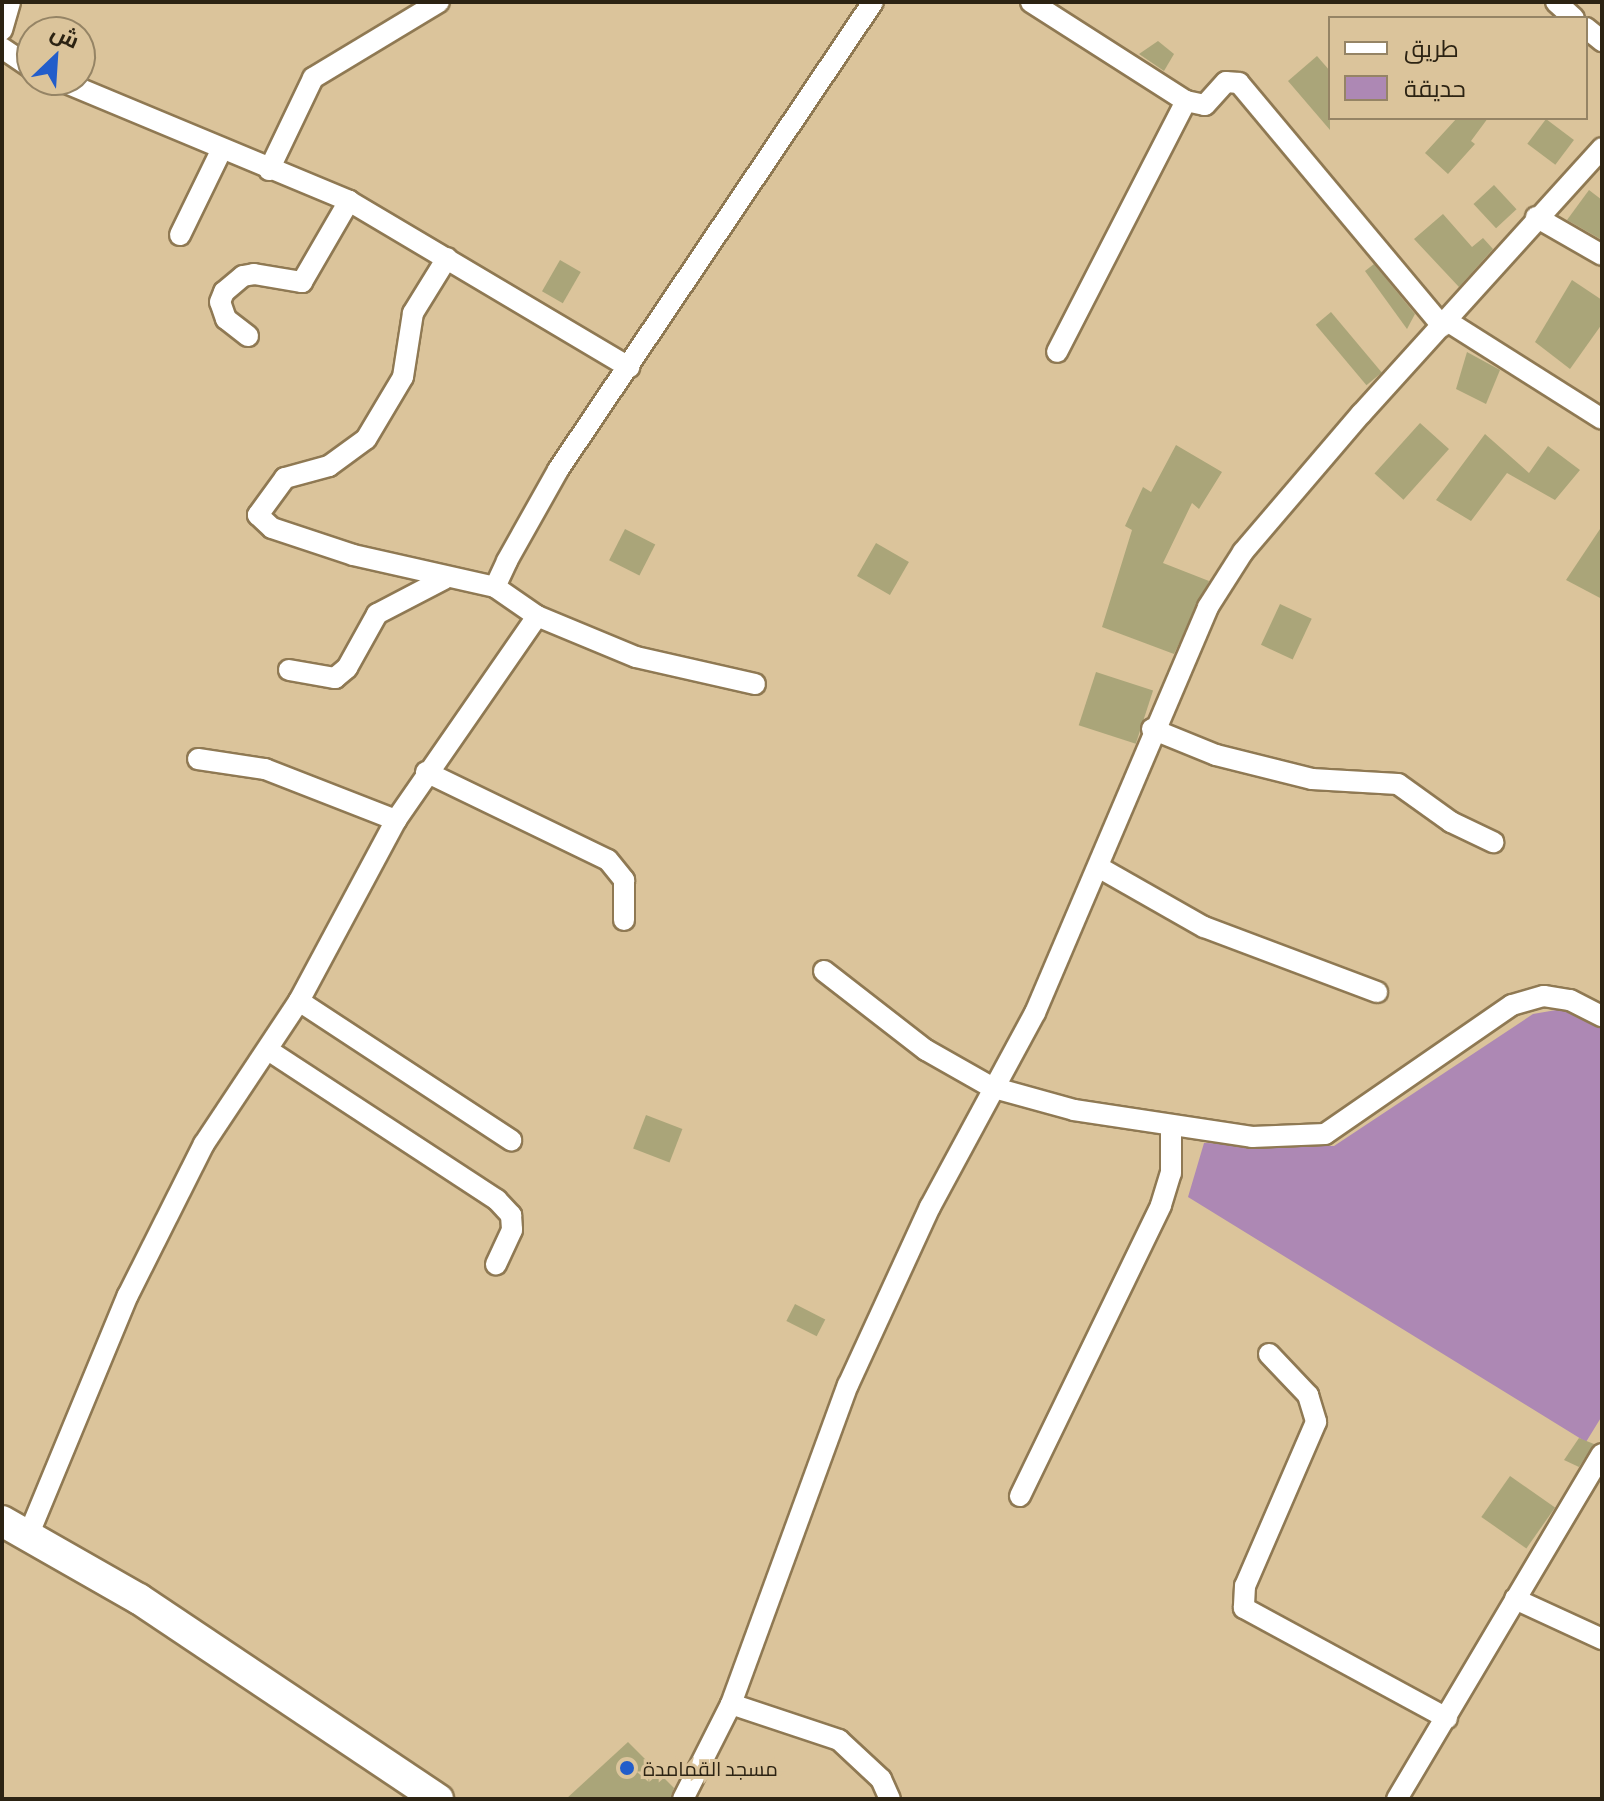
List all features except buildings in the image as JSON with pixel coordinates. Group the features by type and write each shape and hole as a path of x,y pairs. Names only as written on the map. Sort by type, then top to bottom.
{"street":[{"path":"2,30 10,2"},
{"path":"269,170 313,78 439,2"},
{"path":"1031,2 1186,101 1205,105 1226,82 1239,83 1444,324 1602,419"},
{"path":"1556,2 1572,16"},
{"path":"495,587 558,470 868,3"},
{"path":"96,96 221,151 349,201 629,367"},
{"path":"1057,352 1186,101"},
{"path":"683,1799 731,1704 848,1385 991,1087 1035,1013 1100,868 1152,729 1208,607 1243,552 1536,217 1602,148"},
{"path":"180,235 221,151"},
{"path":"248,336 226,319 220,302 224,292 243,276 254,274 302,282 349,201"},
{"path":"1536,217 1602,255"},
{"path":"447,258 413,313 403,377 366,439 329,466 285,478 258,515 283,532 444,579 495,587 537,616 636,657 755,684"},
{"path":"289,670 335,678 347,668 377,614 444,579"},
{"path":"438,1799 204,1640 15,1528 163,1221 204,1144 299,1001 396,820 426,772 537,616"},
{"path":"1152,729 1216,755 1312,779 1398,784 1451,822 1493,842"},
{"path":"198,759 265,769 396,820"},
{"path":"426,772 608,860 624,880 624,920"},
{"path":"1100,868 1204,927 1377,992"},
{"path":"824,971 926,1050 991,1087 1074,1110 1171,1127 1286,1139 1325,1134 1512,1005 1544,996 1570,1000 1602,1016"},
{"path":"299,1001 511,1140"},
{"path":"268,1050 497,1200 511,1215 512,1230 496,1265"},
{"path":"1020,1496 1167,1191 1171,1127"},
{"path":"1269,1354 1308,1395 1316,1422 1245,1586 1244,1608 1447,1718"},
{"path":"1397,1799 1602,1454"},
{"path":"1515,1599 1602,1639"},
{"path":"731,1704 839,1740 881,1779 890,1799"}],"green space":[{"path":"1562,1009 1602,1028 1602,1416 1586,1442 1188,1197 1204,1143 1334,1146 1533,1014"}],"place":[{"name":"مسجد القمامدة","path":"627,1768"}]}
